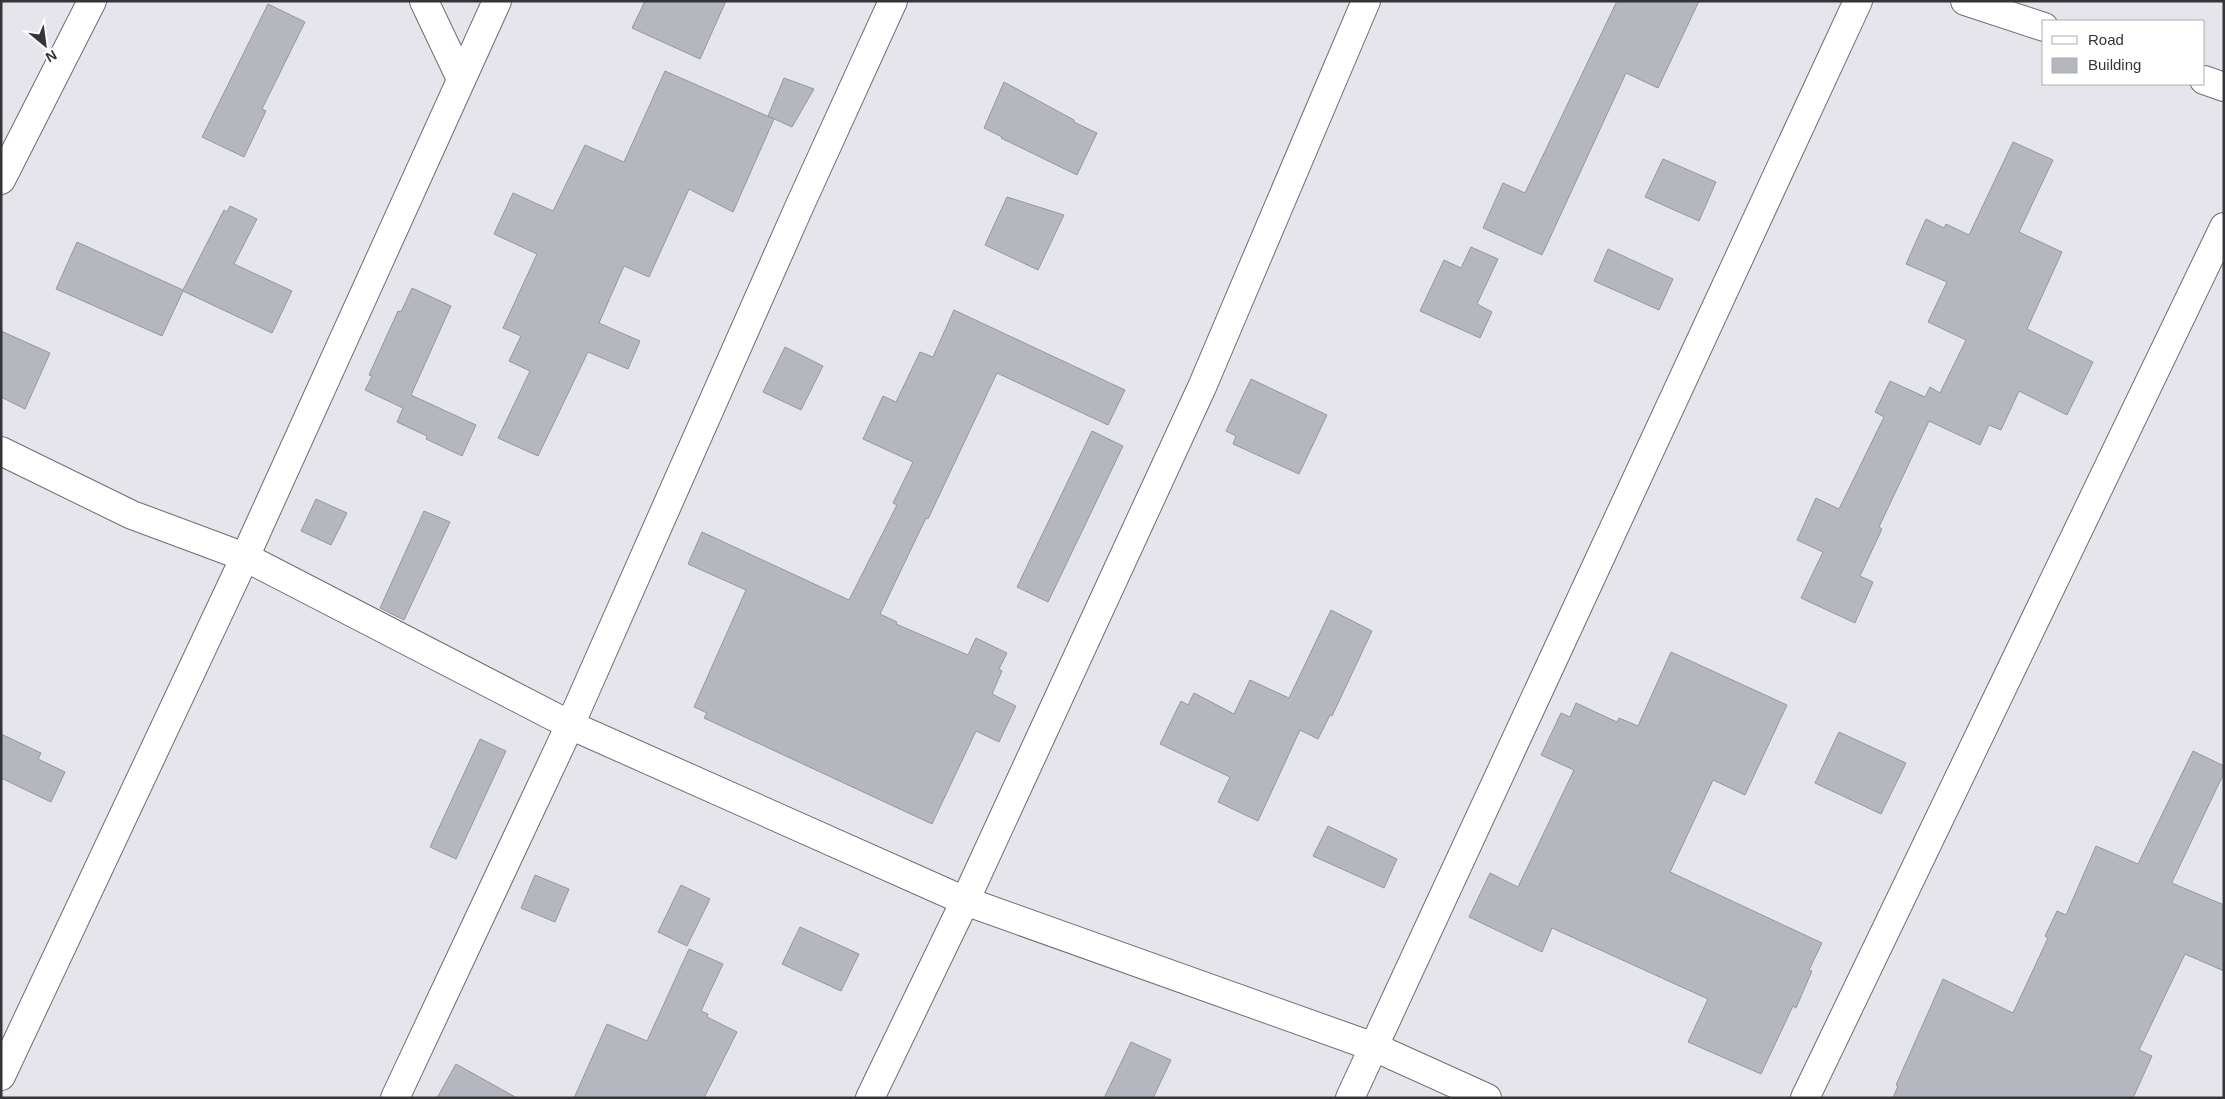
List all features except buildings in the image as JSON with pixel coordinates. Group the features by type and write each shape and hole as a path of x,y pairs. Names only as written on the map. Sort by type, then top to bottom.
{"street":[{"path":"1,180 92,1"},
{"path":"424,1 461,78"},
{"path":"1,1076 245,558 497,1"},
{"path":"395,1098 570,725 800,205 893,1"},
{"path":"870,1098 965,901 1202,387 1366,1"},
{"path":"1350,1098 1858,1"},
{"path":"1964,1 2042,26"},
{"path":"2205,80 2224,87"},
{"path":"1805,1098 2222,238"},
{"path":"1,451 132,514 245,558 570,725 965,901 1374,1047 1487,1098"}]}
